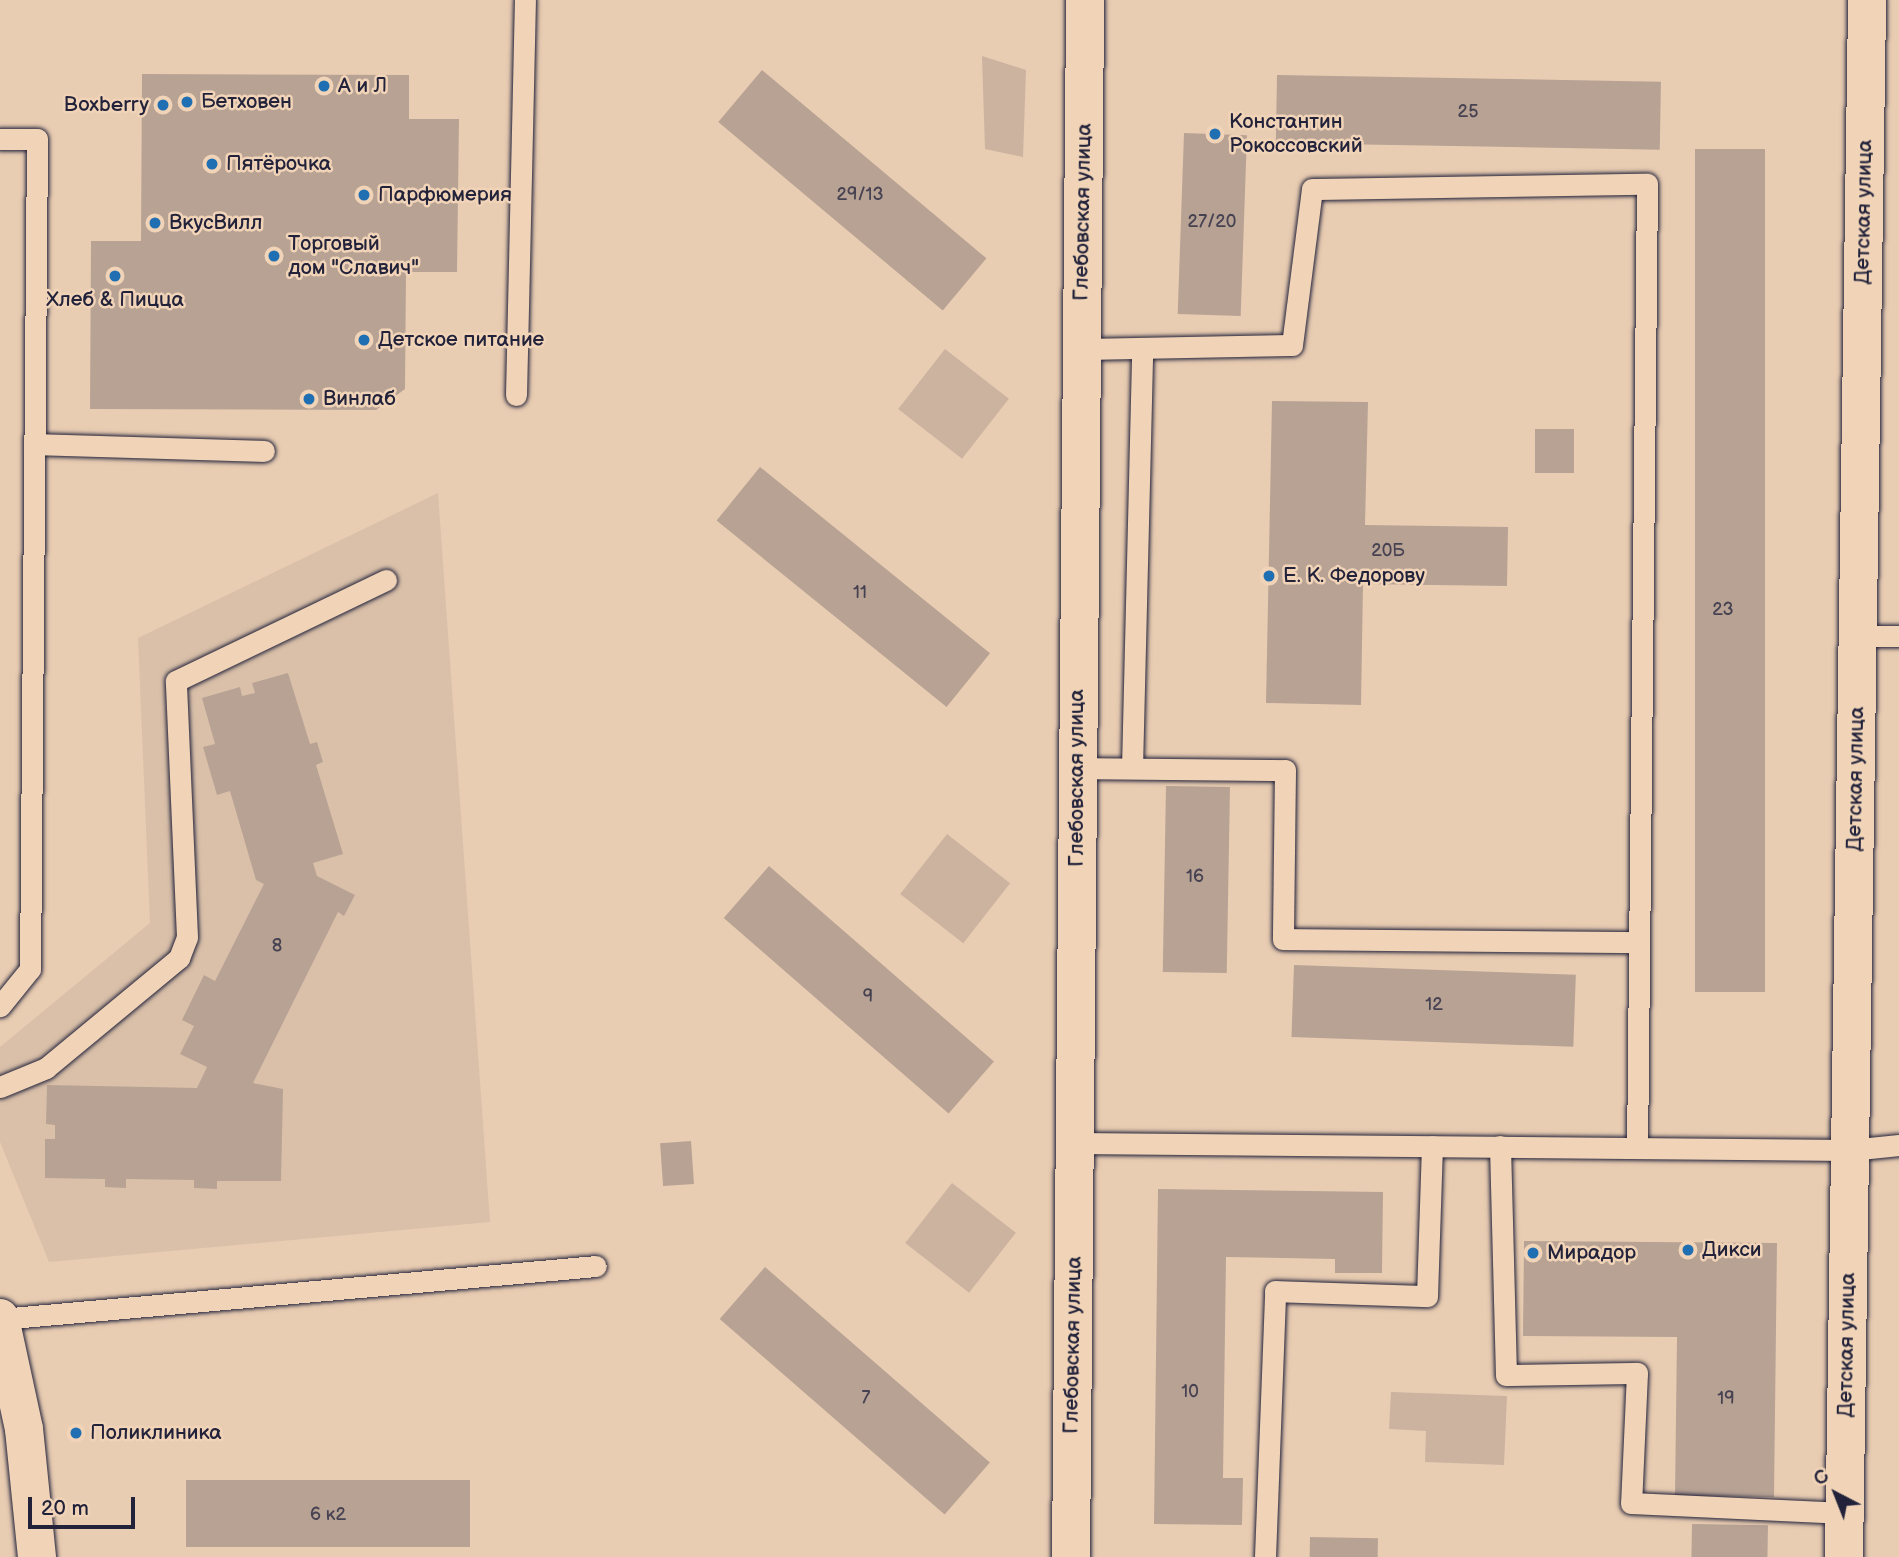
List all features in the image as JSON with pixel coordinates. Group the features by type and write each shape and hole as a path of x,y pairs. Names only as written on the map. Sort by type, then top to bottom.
{"street":[{"name":"Глебовская улица","path":"1071,1557 1085,0"},
{"name":"Детская улица","path":"1844,1557 1867,0"},
{"path":"0,1319 24,1429 37,1557"}],"lane":[{"path":"516,395 525,0"},
{"path":"0,139 37,139 30,969 0,1006"},
{"path":"1082,349 1292,345 1312,189 1647,184 1637,1148"},
{"path":"1132,768 1142,349"},
{"path":"34,444 264,452"},
{"path":"0,1087 46,1068 179,958 187,937 176,681 386,580"},
{"path":"1858,636 1899,636"},
{"path":"1078,768 1284,770 1283,939 1639,943"},
{"path":"1075,1143 1850,1150 1899,1144"},
{"path":"1265,1557 1275,1291 1427,1296 1432,1146"},
{"path":"1500,1146 1506,1375 1637,1373 1631,1503 1845,1513"},
{"path":"0,1319 596,1266"}],"shaded area":[{"path":"982,56 1026,70 1023,157 985,149"},
{"path":"945,349 1009,399 962,459 898,409"},
{"path":"438,493 490,1222 49,1262 0,1142 0,1047 150,923 138,638"},
{"path":"947,834 1010,883 963,943 900,894"},
{"path":"952,1183 1016,1233 969,1293 905,1243"},
{"path":"1391,1392 1507,1396 1504,1465 1425,1462 1426,1431 1389,1429"}],"building":[{"path":"762,70 986,258 943,310 718,122"},
{"name":"Торговый дом \"Славич\"","path":"142,74 409,75 409,119 459,119 457,272 406,272 405,389 376,410 90,409 91,241 141,241"},
{"path":"1277,75 1661,82 1660,150 1276,143"},
{"path":"1184,133 1247,135 1241,316 1178,314"},
{"path":"1695,149 1765,149 1765,992 1695,992"},
{"path":"1272,401 1368,402 1365,525 1508,527 1507,586 1363,584 1361,705 1266,703"},
{"path":"1535,429 1574,429 1574,473 1535,473"},
{"path":"760,467 990,653 947,707 717,521"},
{"path":"288,673 310,744 317,742 323,762 316,765 343,854 313,863 317,876 355,895 344,916 338,912 253,1083 283,1089 281,1181 217,1181 217,1189 194,1188 194,1180 126,1179 126,1188 105,1187 105,1179 45,1178 45,1139 55,1139 55,1125 46,1124 47,1085 197,1088 207,1067 180,1054 194,1026 182,1020 204,975 215,981 264,884 256,880 230,791 217,795 203,747 215,744 202,698 240,687 242,696 255,693 252,683"},
{"path":"1166,786 1230,787 1227,973 1163,972"},
{"path":"769,866 994,1062 949,1114 724,918"},
{"path":"1294,965 1576,975 1573,1047 1291,1037"},
{"path":"691,1141 694,1184 663,1186 660,1143"},
{"path":"1158,1189 1383,1192 1382,1273 1335,1273 1335,1259 1226,1257 1223,1478 1243,1478 1242,1525 1154,1524"},
{"path":"1524,1241 1777,1243 1774,1497 1675,1496 1677,1337 1523,1336"},
{"path":"765,1267 990,1463 945,1515 720,1319"},
{"path":"186,1480 470,1480 470,1547 186,1547"},
{"path":"1692,1524 1768,1525 1767,1557 1691,1557"},
{"path":"1310,1537 1378,1538 1378,1557 1310,1557"}],"place":[{"name":"А и Л","path":"324,86"},
{"name":"Бетховен","path":"187,102"},
{"name":"Boxberry","path":"163,105"},
{"name":"Константин Рокоссовский","path":"1215,134"},
{"name":"Пятёрочка","path":"212,164"},
{"name":"Парфюмерия","path":"364,195"},
{"name":"ВкусВилл","path":"155,223"},
{"name":"Торговый дом \"Славич\"","path":"274,256"},
{"name":"Хлеб & Пицца","path":"115,276"},
{"name":"Детское питание","path":"364,340"},
{"name":"Винлаб","path":"309,399"},
{"name":"Е. К. Федорову","path":"1269,576"},
{"name":"Дикси","path":"1688,1250"},
{"name":"Мирадор","path":"1533,1253"},
{"name":"Поликлиника","path":"76,1433"}]}
